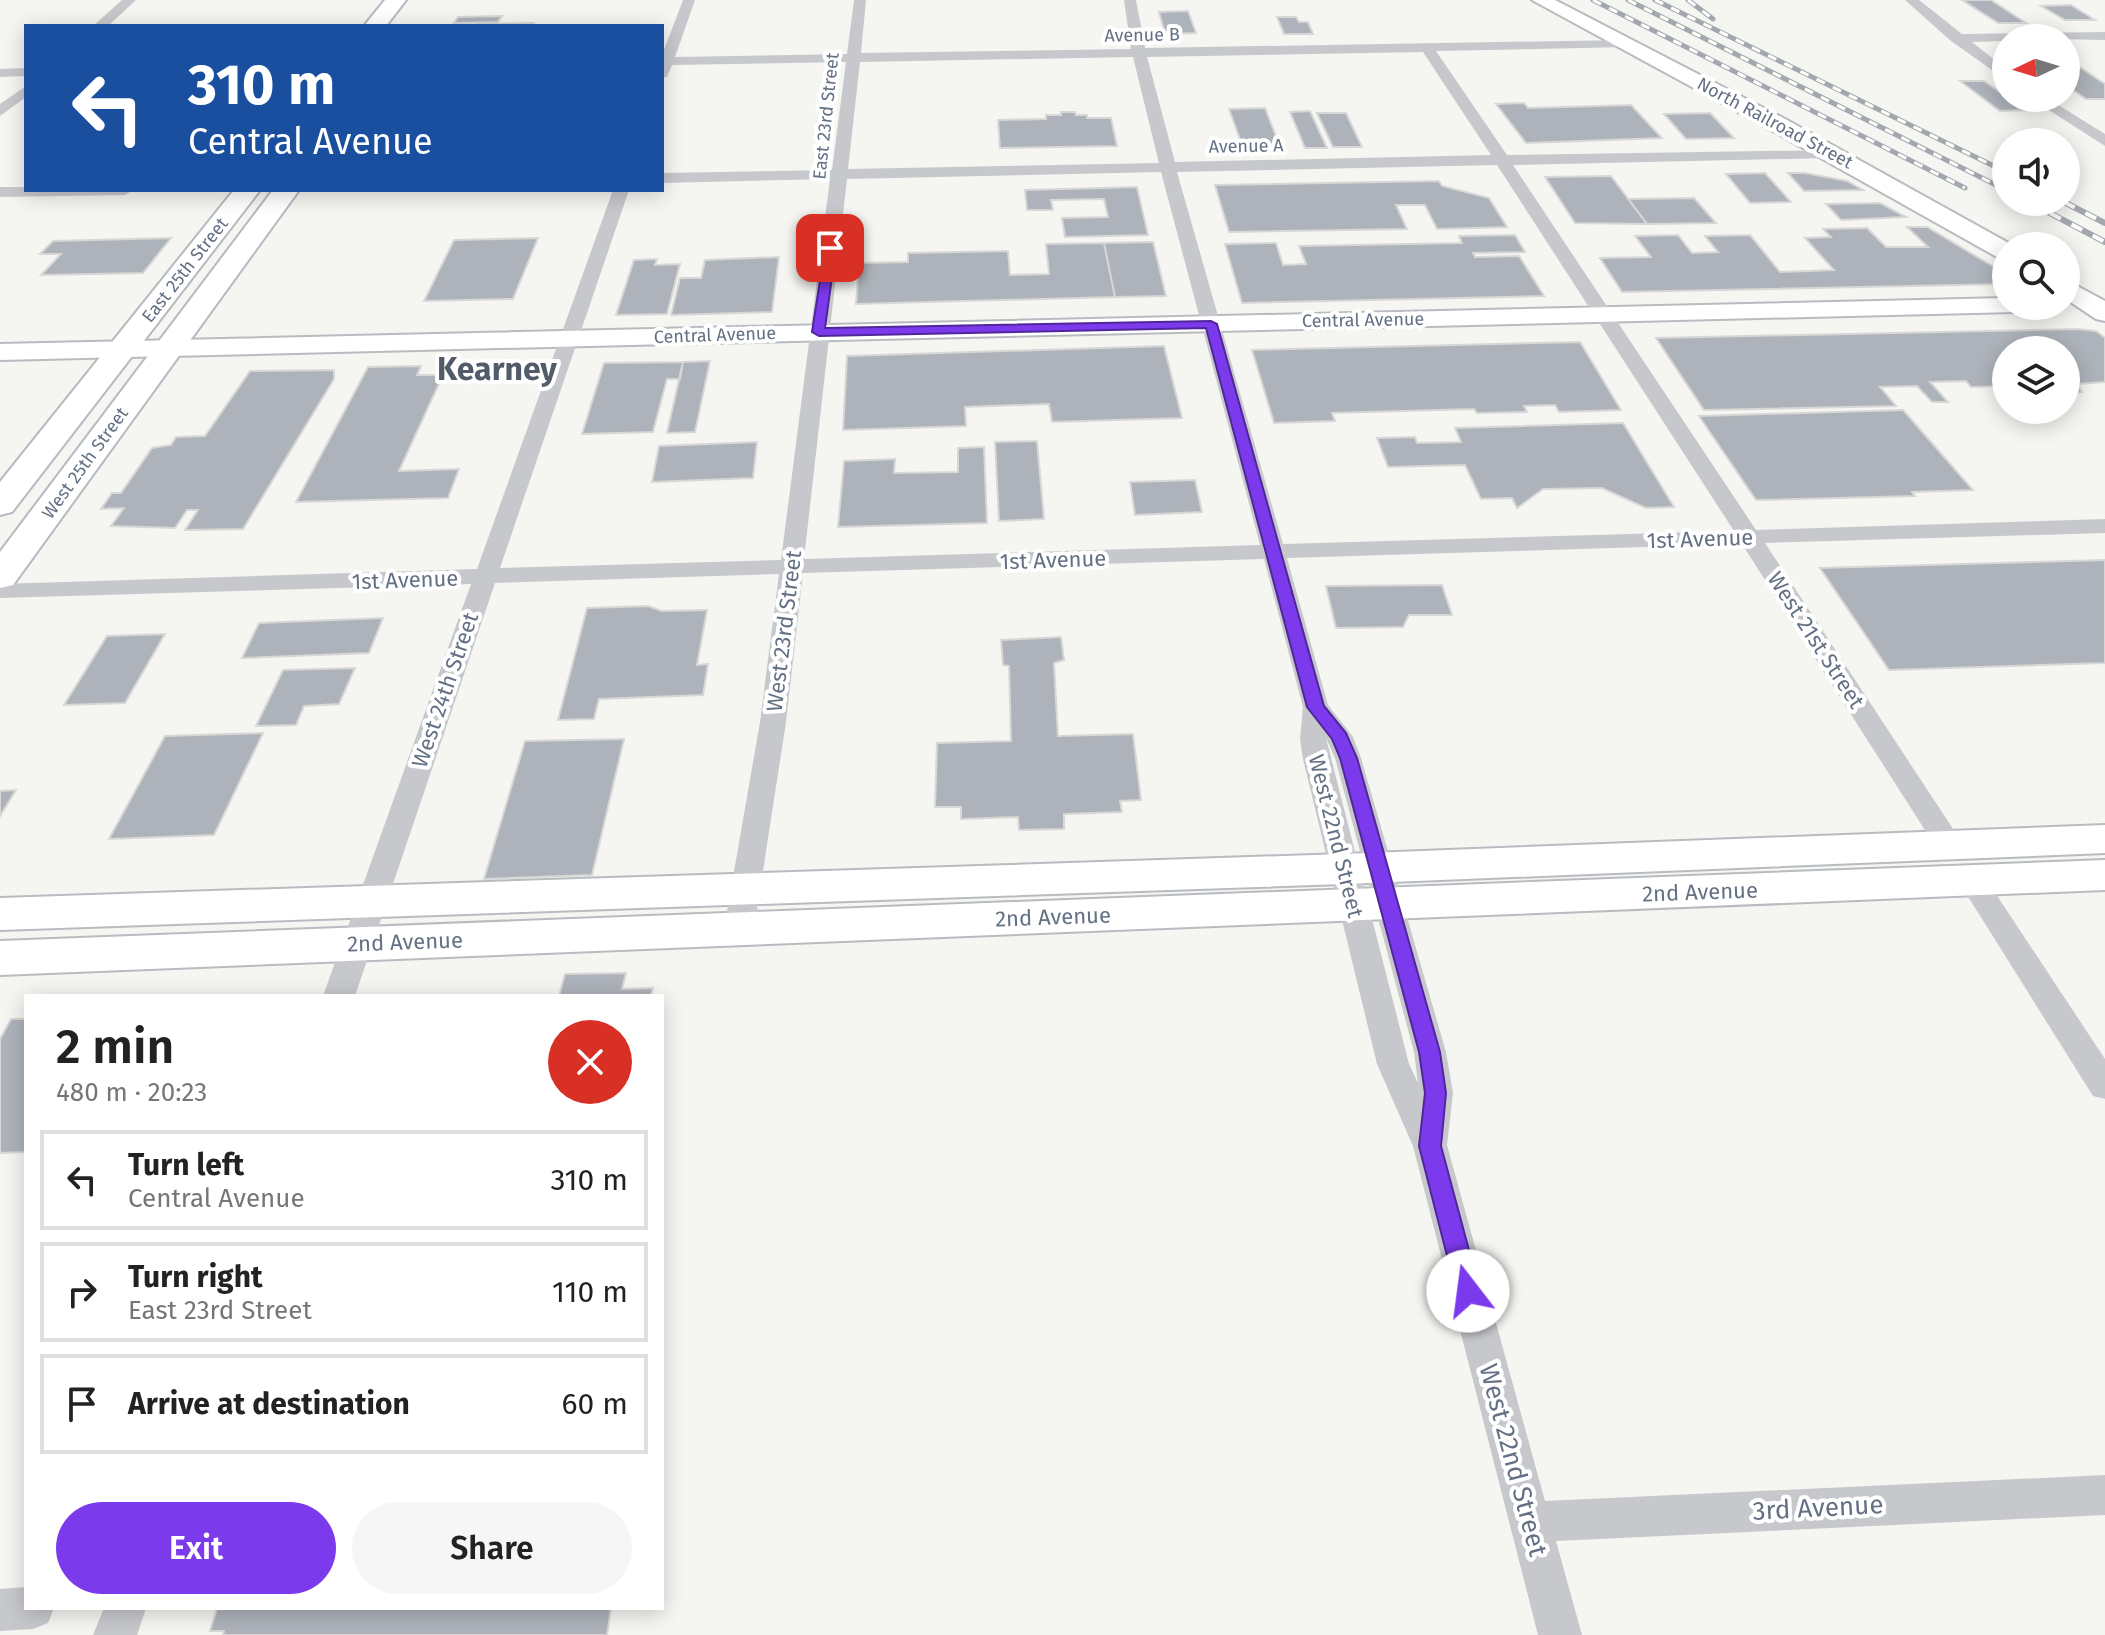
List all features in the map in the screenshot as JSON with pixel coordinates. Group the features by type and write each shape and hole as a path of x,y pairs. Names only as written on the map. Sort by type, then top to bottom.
{"main road":[{"path":"377,24 396,0"},
{"name":"North Railroad Street","path":"1541,0 1830,153 1992,244"},
{"name":"East 25th Street","path":"124,349 245,192"},
{"name":"East 25th Street","path":"170,348 285,192"},
{"name":"Central Avenue","path":"0,352 1992,306"},
{"name":"West 25th Street","path":"0,577 170,348"},
{"name":"West 25th Street","path":"0,505 124,349"},
{"name":"2nd Avenue","path":"0,958 739,929 1949,845 2095,857"},
{"name":"2nd Avenue","path":"0,914 744,887 1366,887 1972,880 2095,857"}],"street":[{"path":"102,24 130,0"},
{"path":"664,65 689,0"},
{"name":"East 23rd Street","path":"819,332 860,0"},
{"name":"West 22nd Street","path":"1130,0 1139,53 1168,167 1316,707 1313,739 1316,759 1366,887 1393,1064 1430,1146 1560,1635"},
{"path":"1911,0 1992,65"},
{"path":"1956,38 2105,36"},
{"name":"Avenue B","path":"664,65 851,57 1623,44"},
{"name":"West 21st Street","path":"1427,48 1605,314 1949,845"},
{"path":"0,73 24,72"},
{"path":"0,112 24,92"},
{"path":"2059,112 2105,141"},
{"name":"Avenue A","path":"664,178 1830,153"},
{"path":"0,192 24,192"},
{"name":"West 24th Street","path":"340,994 620,192"},
{"name":"West 23rd Street","path":"739,929 773,722 819,332"},
{"name":"1st Avenue","path":"0,591 2105,526"},
{"path":"1972,880 2105,1086"},
{"name":"3rd Avenue","path":"1530,1522 2105,1495"},
{"path":"0,1610 24,1609"},
{"path":"115,1635 124,1610"}],"building":[{"path":"1962,0 1991,0 2026,23 1998,23"},
{"path":"2071,5 2095,20 2065,20 2041,6"},
{"path":"1188,11 1196,33 1165,34 1159,12"},
{"path":"502,16 498,22 454,23 458,17"},
{"path":"1277,17 1296,17 1299,22 1308,22 1313,34 1284,34"},
{"path":"2080,67 2105,84 2105,99 2086,99 2080,95"},
{"path":"1960,81 1984,81 1992,87 1992,105"},
{"path":"1524,103 1528,108 1631,105 1662,138 1526,143 1496,104"},
{"path":"1265,108 1281,149 1244,150 1229,109"},
{"path":"1310,111 1327,148 1305,148 1290,112"},
{"path":"1061,112 1075,112 1076,115 1087,115 1087,118 1111,118 1117,146 1000,148 998,120 1046,119 1046,115 1061,115"},
{"path":"1317,113 1346,113 1362,147 1333,147"},
{"path":"1710,113 1734,138 1686,139 1664,114"},
{"path":"1765,173 1791,202 1750,203 1726,174"},
{"path":"1788,173 1847,181 1863,190 1804,191"},
{"path":"1611,176 1647,224 1575,223 1545,177"},
{"path":"1439,181 1442,186 1489,198 1507,227 1437,229 1425,205 1396,205 1407,229 1229,232 1215,185"},
{"path":"1137,187 1148,235 1065,237 1062,218 1108,217 1104,199 1051,200 1053,210 1027,210 1025,190"},
{"path":"1694,198 1716,223 1647,224 1628,199"},
{"path":"1880,203 1906,217 1841,220 1826,204"},
{"path":"1907,227 1927,227 1992,266 1992,284 1622,292 1600,258 1651,257 1635,236 1678,235 1692,253 1718,252 1705,236 1750,235 1780,272 1834,270 1805,238 1831,237 1823,229 1867,228 1886,247 1928,247"},
{"path":"1515,235 1525,252 1473,253 1475,257 1519,256 1544,296 1242,303 1225,244 1276,243 1283,265 1306,264 1299,246 1462,243 1459,236"},
{"path":"171,238 143,273 41,275 61,254 40,254 53,241"},
{"path":"538,238 513,299 424,301 454,240"},
{"path":"1153,242 1166,296 1115,297 1104,243"},
{"path":"1104,243 1115,297 856,304 859,263 908,262 908,253 1008,251 1010,275 1049,274 1046,244"},
{"path":"779,257 772,312 671,315 680,278 701,278 705,260"},
{"path":"657,259 655,265 680,264 667,314 616,315 634,260"},
{"path":"2078,329 2096,331 2105,338 2105,382 2080,384 2080,336 1992,336 1992,386 1971,387 1966,381 1930,382 1948,402 1932,402 1917,386 1880,387 1896,406 1704,410 1656,338"},
{"path":"1580,342 1621,410 1559,412 1555,405 1524,406 1527,412 1477,413 1474,409 1332,413 1335,421 1274,423 1252,350"},
{"path":"1164,346 1182,418 1052,422 1049,404 965,407 966,426 843,430 847,356"},
{"path":"710,361 695,432 667,433 683,362"},
{"path":"683,362 680,379 667,379 653,432 582,434 604,363"},
{"path":"421,366 417,375 443,375 399,471 459,469 448,498 296,502 368,367"},
{"path":"334,370 334,379 243,529 185,530 198,510 187,510 175,528 111,526 124,508 101,509 112,493 121,493 152,448 171,445 176,437 205,436 250,371"},
{"path":"1903,410 1973,490 1912,492 1915,496 1756,500 1699,416"},
{"path":"1623,423 1674,507 1646,508 1602,488 1543,489 1517,508 1512,498 1481,499 1465,465 1388,467 1377,438 1415,437 1417,443 1461,442 1455,428"},
{"path":"1037,441 1044,519 999,521 995,442"},
{"path":"757,442 753,478 652,482 659,446"},
{"path":"984,447 987,523 838,527 844,461 895,459 894,473 958,472 958,448"},
{"path":"1195,480 1202,512 1135,515 1130,482"},
{"path":"2105,560 2105,663 1889,670 1820,568"},
{"path":"1442,585 1452,615 1409,615 1403,627 1336,628 1326,586"},
{"path":"648,606 662,611 707,610 697,665 708,664 703,695 599,699 594,719 558,720 587,608"},
{"path":"383,618 369,653 242,658 259,623"},
{"path":"165,634 125,703 64,705 107,636"},
{"path":"1061,637 1064,660 1054,663 1058,736 1133,734 1141,800 1120,801 1122,812 1064,814 1064,829 1019,830 1018,817 961,819 961,807 935,807 937,743 1011,741 1009,666 1003,665 1001,640"},
{"path":"355,668 339,704 304,706 296,725 256,726 283,670"},
{"path":"263,733 214,835 109,839 165,736"},
{"path":"624,739 592,875 484,879 525,741"},
{"path":"16,790 0,816 0,791"},
{"path":"626,973 622,989 653,988 652,994 560,994 565,974"},
{"path":"11,1019 24,1019 24,1152 0,1153 0,1039"},
{"path":"216,1610 611,1610 607,1635 223,1635 224,1631 210,1631"}],"railway":[{"path":"1593,0 1965,188"},
{"path":"1628,0 1992,183"},
{"path":"1655,0 1992,165"},
{"path":"1688,0 1713,19"},
{"path":"2080,210 2105,223"},
{"path":"2056,216 2105,242"}],"district":[{"name":"Kearney","path":"497,369"}],"route":[{"path":"830,248 819,332 1211,324 1316,707 1340,737 1348,758 1430,1052 1436,1093 1430,1146 1468,1291"}]}
